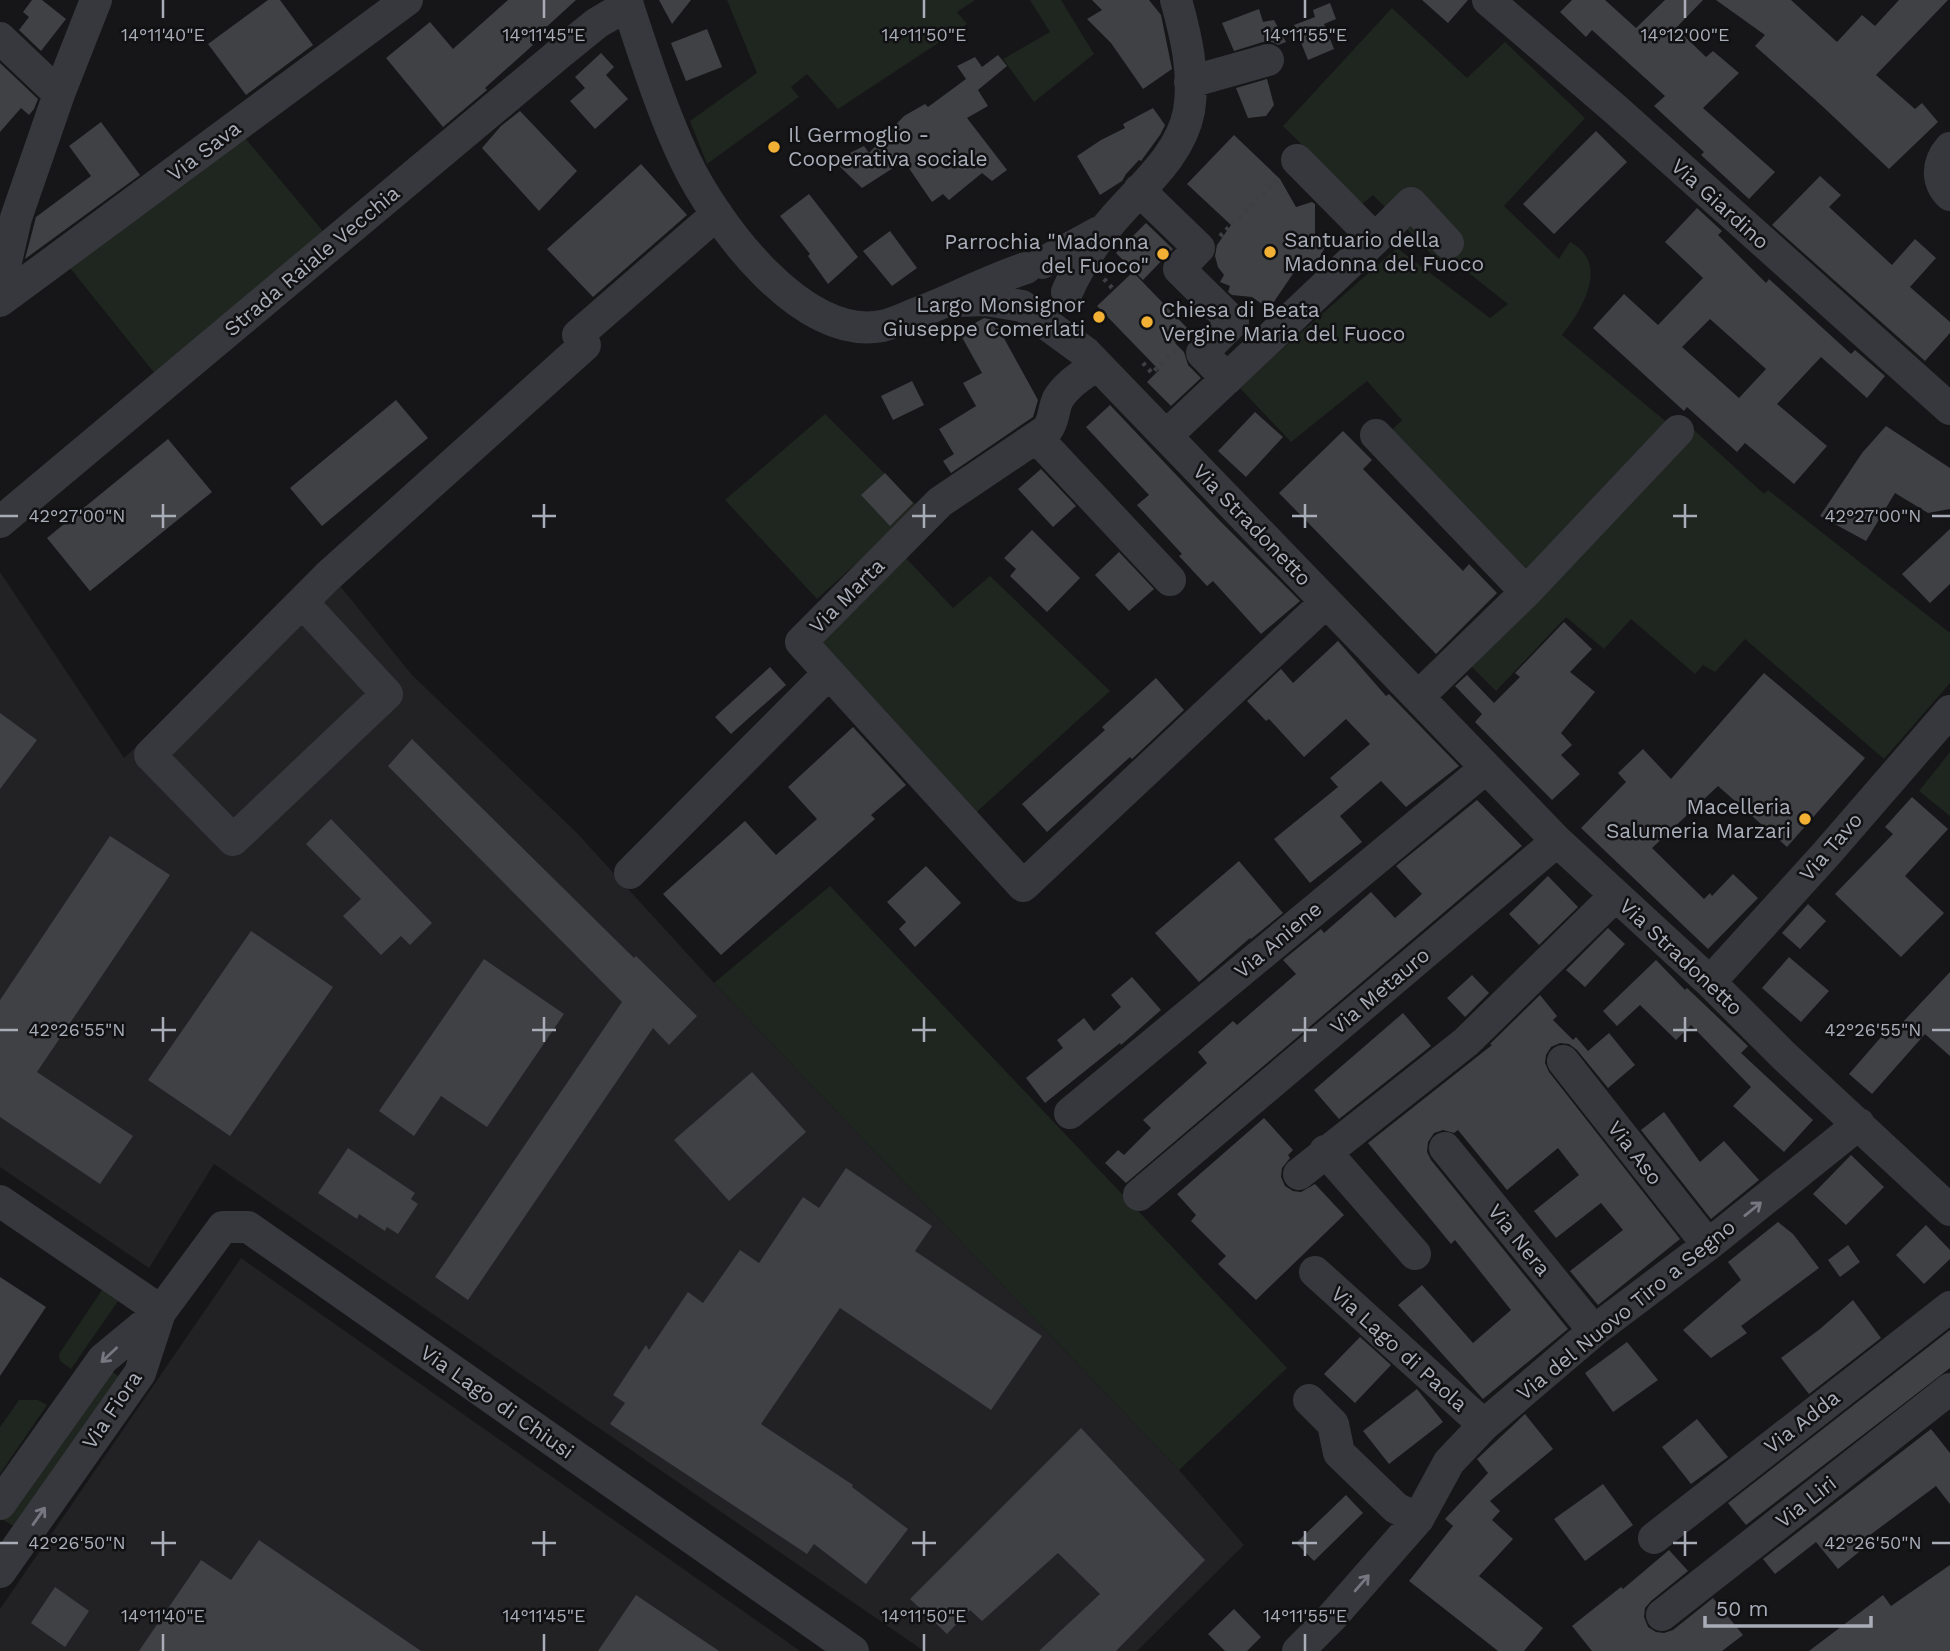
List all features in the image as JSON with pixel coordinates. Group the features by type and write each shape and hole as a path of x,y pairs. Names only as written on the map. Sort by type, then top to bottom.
{"street":[{"path":"0,288 16,218 59,94 96,0"},
{"name":"Via Sava","path":"0,301 407,0"},
{"path":"1066,295 1067,285 1061,272 1049,264 1034,265 1019,276 1016,286 1017,297 1026,309 1037,314 1056,310 1066,295 1085,258 1106,228 1166,160 1179,137 1189,110 1190,82 1188,49 1176,0"},
{"name":"Via Giardino","path":"1488,0 1624,117 1950,409"},
{"name":"Via Stradonetto","path":"627,2 664,111 687,163 717,214 756,262 800,304 819,316 841,324 882,326 948,302 991,280 1034,265 1106,228"},
{"name":"Strada Raiale Vecchia","path":"0,522 597,23 627,2"},
{"path":"0,38 59,94"},
{"path":"1190,82 1268,60"},
{"path":"1950,148 1944,154 1940,169 1942,185 1950,195"},
{"path":"1297,160 1375,239"},
{"path":"1139,190 1199,248 1179,269 1233,322 1202,353 1227,379"},
{"path":"1166,436 1411,203 1448,243"},
{"path":"303,603 387,694 233,840 150,755 328,576 585,345 578,335 717,214"},
{"name":"Via Stradonetto","path":"1066,295 1073,327 1091,359"},
{"name":"Via Stradonetto","path":"948,302 986,300 1026,309 1091,359 1557,841 1950,1210"},
{"name":"Via Marta","path":"829,673 801,642 940,502 1037,438 1054,420 1057,401 1091,359"},
{"path":"1418,697 1526,592 1678,431"},
{"path":"1376,435 1526,592"},
{"path":"1037,438 1170,580"},
{"path":"630,873 829,673 1023,886 1326,602"},
{"name":"Via Tavo","path":"1710,982 1950,711"},
{"name":"Via Aniene","path":"1070,1113 1486,768"},
{"name":"Via Metauro","path":"1139,1195 1557,841"},
{"path":"1299,1174 1466,1042 1615,896"},
{"name":"Via Aso","path":"1563,1061 1708,1245"},
{"name":"Via del Nuovo Tiro a Segno","path":"1298,1651 1332,1617 1418,1519 1449,1462 1484,1426 1594,1331 1708,1245 1859,1124"},
{"name":"Via Nera","path":"1445,1149 1594,1331"},
{"path":"1325,1151 1415,1254"},
{"path":"0,1201 161,1311"},
{"name":"Via Lago di Chiusi","path":"161,1311 223,1227 248,1227 853,1651"},
{"name":"Via Lago di Paola","path":"1315,1272 1484,1426"},
{"name":"Via Adda","path":"1654,1538 1950,1307"},
{"name":"Via Fiora","path":"0,1504 103,1359 161,1311"},
{"name":"Via Fiora","path":"0,1572 139,1373 161,1311"},
{"name":"Via Liri","path":"1662,1615 1950,1389"},
{"path":"1309,1400 1333,1424 1339,1453 1396,1508 1418,1519"}],"path":[{"path":"1199,248 1207,248 1297,160"},
{"path":"1104,279 1114,290"},
{"path":"1143,363 1152,373 1188,338 1202,353"}],"shaded area":[{"path":"727,0 975,0 957,12 967,24 838,109 807,74 791,87 799,97 707,164 690,121 757,73"},
{"path":"1030,0 1061,0 1094,54 1034,102 1003,59 1050,32"},
{"path":"1392,8 1467,78 1505,42 1585,118 1504,206 1559,259 1570,242 1582,251 1589,262 1589,287 1578,312 1562,335 1670,425 1526,578 1389,433 1402,420 1367,381 1291,442 1239,387 1397,248 1490,318 1508,304 1451,259 1443,266 1373,195 1362,204 1283,126"},
{"path":"241,133 327,236 160,380 66,263"},
{"path":"825,414 918,507 817,599 725,500"},
{"path":"1694,430 1764,494 1768,490 1950,633 1950,683 1884,759 1745,639 1715,672 1703,665 1695,674 1631,619 1604,649 1566,617 1496,691 1468,663"},
{"path":"906,558 953,608 990,576 1110,691 971,817 815,644"},
{"path":"328,571 412,675 577,833 714,983 1179,1470 1244,1545 1137,1651 924,1651 214,1164 149,1268 0,1167 0,572 124,758"},
{"path":"1950,752 1950,816 1919,791"},
{"path":"830,886 1287,1368 1179,1470 714,983"},
{"path":"241,1258 800,1651 0,1651 0,1609"},
{"path":"102,1290 118,1301 71,1369 60,1361 59,1354"},
{"path":"107,1369 120,1377 18,1529 2,1519"},
{"path":"19,1400 38,1400 47,1405 0,1474 0,1427"}],"building":[{"path":"32,0 42,0 66,19 41,51 19,30 29,17 23,12"},
{"path":"268,0 280,0 313,45 246,95 208,44"},
{"path":"508,0 576,0 530,42 533,45 485,88 487,90 443,127 386,58 430,22 453,49"},
{"path":"659,0 691,0 672,24"},
{"path":"1092,0 1149,0 1161,15 1172,69 1143,89 1111,43 1087,19 1102,10"},
{"path":"1422,0 1468,0 1448,23"},
{"path":"1572,0 1605,0 1636,28 1665,0 1703,0 1676,28 1706,57 1713,51 1739,73 1703,108 1775,172 1749,199 1701,155 1704,152 1654,106 1665,96 1592,30 1586,37 1560,12"},
{"path":"1716,0 1791,0 1837,42 1862,15 1875,26 1899,0 1948,0 1876,75 1915,109 1922,103 1938,122 1889,169 1755,46 1765,35"},
{"path":"1330,3 1336,19 1324,24 1334,49 1308,60 1294,25 1315,17 1313,10"},
{"path":"1259,9 1263,22 1274,20 1286,42 1278,45 1263,42 1234,51 1222,23"},
{"path":"707,29 722,67 686,81 671,43"},
{"path":"601,53 614,67 606,75 628,99 595,129 570,101 585,88 575,77"},
{"path":"998,55 1007,66 978,90 988,106 967,118 1007,170 992,181 982,173 949,200 943,194 932,202 904,161 862,188 834,161 864,146 869,153 904,116 925,104 928,107 966,79 957,66 975,57 982,67"},
{"path":"0,63 38,99 29,115 21,108 0,132"},
{"path":"1267,79 1274,105 1266,116 1248,118 1236,88"},
{"path":"1153,108 1165,125 1160,135 1122,181 1100,195 1077,156 1125,128 1123,124"},
{"path":"520,111 577,171 539,211 482,148 501,126"},
{"path":"101,122 140,175 25,259 36,217 91,176 69,146"},
{"path":"1596,131 1627,162 1554,234 1523,204"},
{"name":"Santuario della Madonna del Fuoco","path":"1234,135 1280,179 1296,207 1312,202 1315,204 1315,234 1330,235 1315,269 1303,259 1269,309 1252,297 1232,295 1228,292 1230,286 1220,282 1224,275 1215,256 1217,245 1231,225 1187,184"},
{"path":"641,164 687,215 593,297 547,249"},
{"path":"1820,176 1841,195 1829,207 1892,265 1915,239 1936,258 1910,287 1950,322 1950,333 1925,361 1772,225"},
{"path":"809,194 858,257 828,284 808,256 810,254 780,216"},
{"path":"1697,208 1722,231 1718,235 1766,283 1769,279 1851,354 1855,350 1885,376 1867,398 1821,357 1777,404 1827,446 1794,484 1745,443 1737,452 1687,407 1684,411 1593,328 1624,294 1658,325 1703,278 1665,242","holes":["1710,319 1766,369 1739,398 1682,347"]},
{"path":"1146,223 1173,249 1143,280 1116,253"},
{"path":"890,231 917,268 892,286 863,251"},
{"name":"Chiesa di Beata Vergine Maria del Fuoco","path":"1133,272 1189,330 1175,343 1184,352 1188,365 1201,378 1171,406 1147,382 1159,370 1097,306"},
{"path":"984,318 994,320 1038,400 1033,417 951,473 943,461 954,454 939,429 976,406 963,383 982,373 959,332"},
{"path":"912,381 924,405 893,420 881,396"},
{"path":"396,400 428,438 322,526 290,488"},
{"path":"1110,405 1300,601 1261,634 1213,581 1207,586 1137,505 1149,495 1086,427"},
{"path":"1255,412 1283,437 1246,477 1218,451"},
{"path":"1886,426 1950,468 1950,509 1928,513 1895,493 1866,541 1820,516 1862,453"},
{"path":"1343,431 1372,460 1363,469 1463,571 1469,564 1497,593 1436,654 1279,493"},
{"path":"168,439 212,492 90,591 47,538"},
{"path":"1041,469 1076,506 1053,527 1018,489"},
{"path":"885,473 913,503 890,526 861,495"},
{"path":"1950,529 1950,584 1930,603 1902,574"},
{"path":"1032,530 1080,578 1047,612 1010,576 1016,569 1004,558"},
{"path":"1119,552 1154,589 1129,611 1095,575"},
{"path":"1564,622 1592,649 1570,672 1595,692 1561,733 1572,745 1561,755 1580,774 1552,800 1475,722 1482,714 1455,686 1467,675 1494,703 1520,677 1515,673"},
{"path":"1338,641 1386,696 1389,694 1459,766 1406,807 1381,781 1340,816 1362,842 1310,883 1274,839 1338,787 1330,778 1370,744 1346,719 1304,757 1269,719 1266,721 1247,701 1281,669 1293,683"},
{"path":"770,667 786,685 731,734 715,717"},
{"path":"1764,673 1865,758 1787,847 1718,786 1652,848 1704,899 1710,893 1712,896 1733,874 1758,898 1708,949 1581,828 1626,782 1618,773 1643,749 1671,779"},
{"path":"1156,678 1184,710 1047,832 1022,804 1105,730 1102,727"},
{"path":"0,713 37,740 0,789"},
{"path":"853,727 906,785 871,815 875,819 721,955 663,894 745,821 776,855 817,819 788,787"},
{"path":"412,739 634,958 636,956 697,1016 669,1045 653,1028 468,1300 435,1277 622,1002 388,766"},
{"path":"1912,797 1948,829 1905,876 1944,913 1901,957 1835,894 1893,834 1885,827"},
{"path":"1477,800 1522,846 1126,1183 1105,1163 1118,1150 1124,1155 1151,1128 1143,1120 1207,1063 1198,1052 1233,1021 1237,1025 1296,974 1283,960 1321,929 1324,933 1371,892 1395,918 1422,894 1396,866"},
{"path":"331,819 432,923 410,945 401,936 381,955 343,916 361,899 306,844"},
{"path":"110,836 170,875 37,1072 133,1136 100,1184 0,1117 0,1000"},
{"path":"1239,861 1283,913 1199,982 1155,933"},
{"path":"926,866 961,903 915,947 899,929 906,922 887,902"},
{"path":"1548,876 1578,907 1539,945 1509,914"},
{"path":"1808,904 1826,921 1800,949 1782,933"},
{"path":"1608,928 1625,944 1585,987 1566,970"},
{"path":"251,931 333,987 230,1136 148,1080"},
{"path":"1789,957 1829,991 1801,1022 1762,988"},
{"path":"484,959 564,1014 487,1127 441,1096 414,1136 379,1111"},
{"path":"1656,960 1685,990 1687,988 1748,1046 1741,1053 1813,1120 1784,1152 1733,1106 1751,1087 1691,1025 1676,1040 1640,1005 1617,1026 1603,1011"},
{"path":"1950,972 1950,1056 1925,1034 1872,1094 1849,1074 1882,1036 1886,1040"},
{"path":"1472,975 1489,993 1465,1017 1447,998"},
{"path":"1132,977 1161,1010 1121,1045 1120,1043 1045,1103 1026,1078 1063,1048 1057,1040 1084,1018 1094,1031 1121,1007 1111,995"},
{"path":"1540,995 1557,1016 1553,1020 1573,1040 1576,1037 1588,1051 1609,1033 1635,1065 1608,1088 1569,1044 1560,1043 1551,1047 1545,1063 1549,1072 1680,1239 1598,1305 1570,1271 1623,1230 1601,1203 1556,1238 1534,1211 1579,1175 1558,1148 1507,1190 1458,1130 1454,1133 1443,1130 1434,1133 1428,1142 1427,1152 1431,1160 1568,1329 1483,1399 1398,1305 1422,1285 1473,1343 1511,1310 1455,1240 1451,1244 1368,1143 1492,1045 1490,1044"},
{"path":"1403,1013 1431,1046 1339,1119 1314,1090"},
{"path":"752,1072 806,1132 729,1201 674,1140"},
{"path":"1664,1112 1700,1162 1724,1141 1759,1180 1711,1219 1641,1130"},
{"path":"1264,1118 1293,1150 1282,1168 1281,1177 1285,1186 1301,1192 1315,1184 1344,1215 1256,1300 1218,1264 1226,1256 1191,1221 1196,1215 1177,1194"},
{"path":"348,1148 415,1193 411,1199 418,1204 398,1234 387,1227 385,1231 359,1214 357,1219 318,1193"},
{"path":"1851,1155 1884,1187 1846,1225 1813,1194"},
{"path":"846,1168 932,1226 915,1251 1042,1336 991,1410 840,1308 761,1424 853,1485 852,1487 908,1529 866,1584 814,1544 807,1554 610,1424 625,1403 613,1395 646,1345 649,1350 688,1292 703,1303 740,1250 759,1263 803,1197 819,1208"},
{"path":"1778,1222 1793,1234 1819,1268 1741,1326 1747,1333 1711,1358 1683,1330 1741,1280 1728,1262"},
{"path":"1926,1225 1950,1250 1950,1259 1924,1284 1896,1255"},
{"path":"1848,1245 1860,1262 1840,1277 1828,1260"},
{"path":"0,1277 46,1307 0,1376"},
{"path":"1853,1300 1881,1338 1809,1394 1781,1358"},
{"path":"1950,1330 1950,1368 1746,1525 1728,1503"},
{"path":"1360,1337 1391,1365 1355,1403 1324,1374"},
{"path":"1627,1342 1658,1380 1613,1412 1585,1373"},
{"path":"1417,1389 1443,1422 1389,1464 1363,1431"},
{"path":"1525,1414 1553,1449 1490,1501 1500,1511 1492,1520 1513,1539 1479,1576 1543,1628 1524,1651 1498,1651 1409,1581 1453,1526 1445,1519 1488,1473 1477,1459"},
{"path":"1697,1419 1728,1457 1691,1484 1662,1447"},
{"path":"1081,1428 1205,1560 1116,1651 1039,1651 1100,1594 1058,1553 982,1621 970,1610 947,1634 910,1599"},
{"path":"1931,1429 1950,1453 1950,1504 1936,1486 1866,1538 1870,1543 1838,1569 1816,1542 1775,1574 1763,1559"},
{"path":"1603,1484 1633,1525 1585,1561 1554,1519"},
{"path":"1346,1495 1363,1513 1314,1561 1296,1543"},
{"path":"259,1540 421,1651 139,1651 201,1560 231,1580"},
{"path":"1669,1550 1688,1571 1645,1608 1644,1617 1648,1627 1664,1633 1673,1630 1713,1598 1743,1635 1722,1651 1592,1651 1572,1626 1621,1587 1623,1589"},
{"path":"1950,1565 1950,1651 1809,1651 1883,1595 1891,1606"},
{"path":"55,1587 89,1611 65,1647 31,1623"},
{"path":"636,1595 719,1651 598,1651"},
{"path":"1234,1609 1261,1637 1247,1651 1225,1651 1208,1634"}],"place":[{"name":"Il Germoglio - Cooperativa sociale","path":"774,147"},
{"name":"Santuario della Madonna del Fuoco","path":"1270,252"},
{"name":"Parrochia \"Madonna del Fuoco\"","path":"1163,254"},
{"name":"Largo Monsignor Giuseppe Comerlati","path":"1099,317"},
{"name":"Chiesa di Beata Vergine Maria del Fuoco","path":"1147,322"},
{"name":"Macelleria Salumeria Marzari","path":"1805,819"}]}
